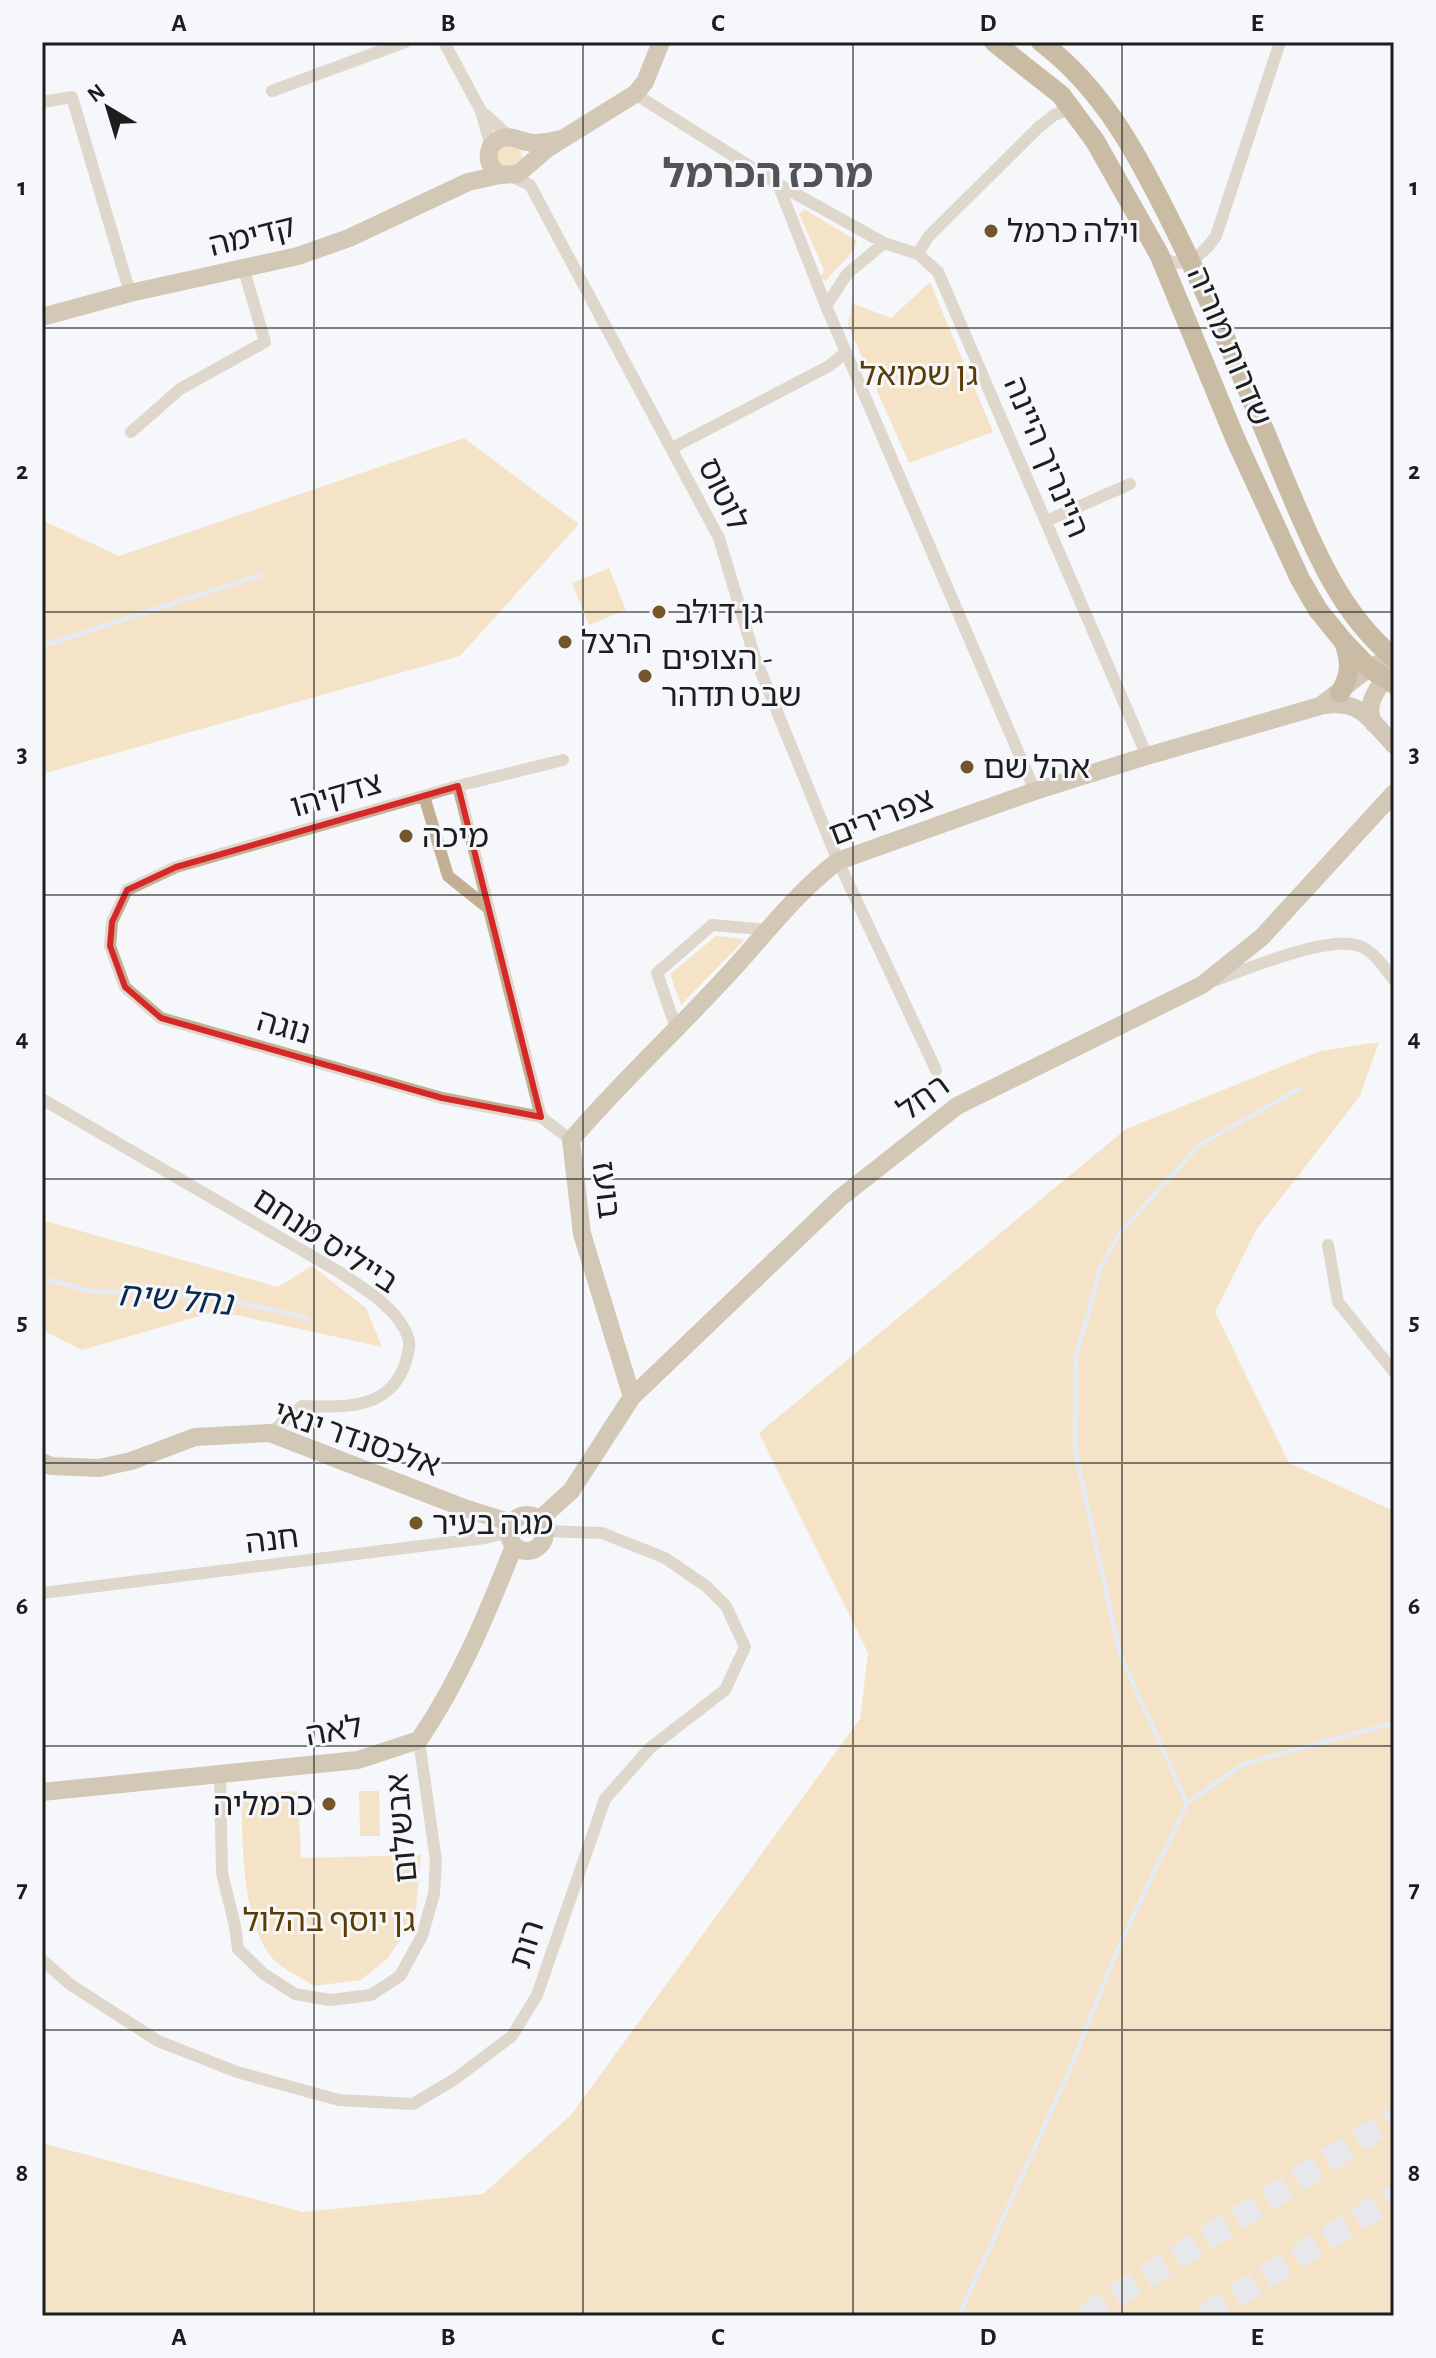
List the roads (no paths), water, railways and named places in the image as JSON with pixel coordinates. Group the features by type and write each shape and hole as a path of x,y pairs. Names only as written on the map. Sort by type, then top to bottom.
{"main road":[{"name":"שדרות מוריה","path":"994,42 1061,95 1109,163 1159,254 1285,549 1318,610 1344,642 1382,677"},
{"name":"שדרות מוריה","path":"1041,42 1071,67 1101,102 1141,163 1191,261 1325,569 1362,626 1393,658"},
{"path":"1340,693 1350,666 1344,642"}],"street":[{"path":"272,91 405,42"},
{"path":"444,42 481,111 490,166 513,173"},
{"path":"513,173 561,139 635,94 645,82 661,42"},
{"path":"1159,254 1173,263 1191,261 1216,236 1280,42"},
{"path":"635,94 778,184 884,243 918,254 928,237 1038,128 1054,115 1073,108"},
{"path":"42,102 72,97 130,293"},
{"path":"481,111 516,139 529,154 513,173"},
{"path":"490,153 502,137 547,142 561,139"},
{"name":"קדימה","path":"468,182 490,153"},
{"name":"קדימה","path":"42,317 130,293 298,256 349,238 468,182 513,173"},
{"name":"לוטוס","path":"513,173 530,185 719,538 754,655 838,861 936,1070"},
{"path":"778,184 826,306 1035,791"},
{"path":"826,306 847,274 884,243"},
{"name":"היינריך היינה","path":"918,254 932,265 945,285 1147,756"},
{"path":"131,432 180,389 265,342 244,270"},
{"path":"672,448 829,366 846,352"},
{"path":"1046,521 1130,484"},
{"name":"צפרירים","path":"571,1140 769,930 810,882 838,861 1035,791 1320,706 1340,693 1382,677 1393,658"},
{"path":"1374,724 1369,712 1370,704 1382,677"},
{"path":"1320,706 1351,705 1394,745"},
{"name":"צדקיהו","path":"127,890 176,867 458,786 563,760"},
{"path":"458,786 541,1117"},
{"name":"רחל","path":"542,1525 571,1491 632,1397 840,1198 957,1106 1202,985 1262,937 1394,793"},
{"path":"424,796 448,876 488,908"},
{"name":"נוגה","path":"127,890 112,922 110,946 125,987 161,1018 442,1098 541,1117"},
{"path":"676,1028 657,973 712,925 769,930"},
{"path":"1202,985 1335,942 1364,947 1394,980"},
{"name":"בייליס מנחם","path":"42,1099 341,1273 393,1313 409,1337 409,1349 403,1371 384,1395 351,1408 302,1406 270,1433"},
{"name":"בועז","path":"541,1117 571,1140 582,1234 632,1397"},
{"path":"1328,1245 1338,1302 1394,1372"},
{"name":"אלכסנדר ינאי","path":"42,1462 51,1466 99,1468 131,1461 195,1437 270,1433 464,1508 512,1534"},
{"path":"419,1740 454,1684 483,1624 512,1534 522,1515 528,1514 542,1525 543,1541 538,1547 526,1551 512,1534"},
{"name":"רות","path":"42,1960 71,1985 158,2041 237,2072 339,2100 413,2104 455,2079 512,2036 537,1995 605,1799 650,1748 725,1690 745,1647 726,1606 706,1586 665,1558 602,1533 542,1525"},
{"name":"חנה","path":"42,1593 512,1534"},
{"name":"לאה","path":"42,1792 358,1760 419,1740"},
{"name":"אבשלום","path":"220,1775 222,1873 238,1949 264,1974 295,1994 330,2000 371,1995 400,1976 422,1936 434,1894 436,1861 419,1740"}],"waterway":[{"path":"42,646 260,575"},
{"path":"1187,1803 1120,1654 1075,1450 1076,1357 1100,1269 1120,1232 1200,1145 1300,1088"},
{"name":"נחל שיח","path":"42,1278 89,1291 219,1298 308,1318"},
{"path":"959,2316 1070,2069 1118,1948 1187,1803 1243,1764 1394,1723"}],"tunnel":[{"path":"1085,2316 1394,2118"},
{"path":"1205,2316 1394,2196"}],"place":[{"name":"וילה כרמל","path":"991,231"},
{"name":"גן דולב","path":"659,612"},
{"name":"הרצל","path":"565,642"},
{"name":"הצופים - שבט תדהר","path":"645,676"},
{"name":"אהל שם","path":"967,767"},
{"name":"מיכה","path":"406,836"},
{"name":"מגה בעיר","path":"416,1523"},
{"name":"כרמליה","path":"329,1804"}],"district":[{"name":"מרכז הכרמל","path":"768,173"}],"park label":[{"name":"גן שמואל","path":"919,374"},
{"name":"גן יוסף בהלול","path":"329,1920"}]}
